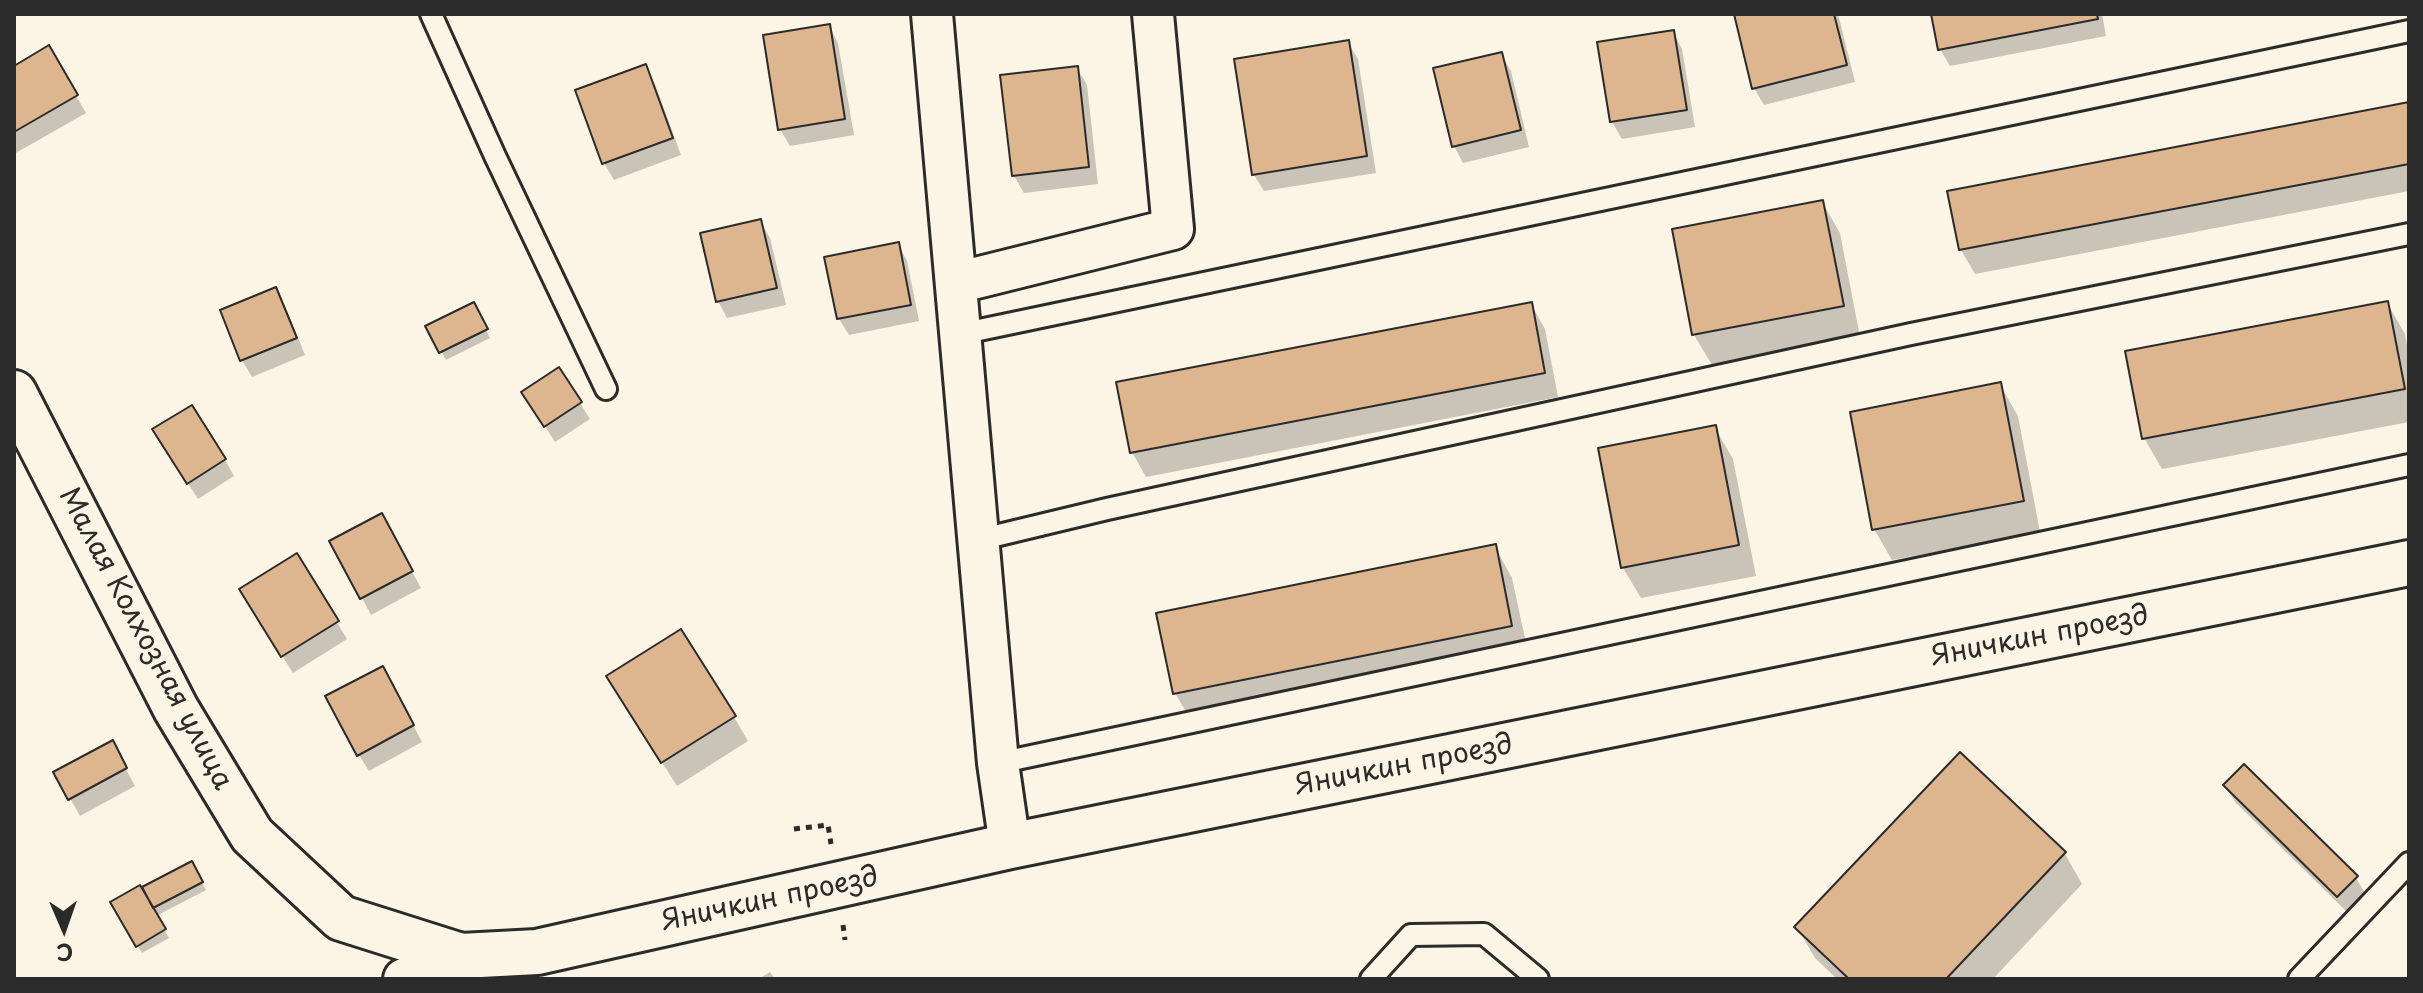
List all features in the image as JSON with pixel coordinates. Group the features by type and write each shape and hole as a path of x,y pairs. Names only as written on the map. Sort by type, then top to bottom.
{"street":[{"path":"932,14 998,763 1010,846"},
{"path":"956,283 1173,229 1153,14"},
{"name":"Малая Колхозная улица","path":"14,393 176,709 252,835 341,918 461,956"},
{"name":"Яничкин проезд","path":"411,978 461,956 537,952 1010,846 2409,563"}],"lane":[{"path":"431,14 606,389"},
{"path":"960,334 2409,31"},
{"path":"978,540 1107,509 1911,334 2409,234"},
{"path":"998,763 2409,465"},
{"path":"2299,979 2409,863"},
{"path":"1371,979 1411,935 1484,934 1538,979"}],"building":[{"path":"1734,14 1834,14 1847,65 1752,89"},
{"path":"1931,14 2097,14 2098,19 1938,50"},
{"path":"830,24 845,119 778,130 763,35"},
{"path":"1674,30 1687,110 1610,122 1597,42"},
{"path":"1349,40 1367,156 1252,175 1234,59"},
{"path":"49,45 78,95 14,132 14,66"},
{"path":"1502,52 1521,130 1452,147 1433,68"},
{"path":"646,64 673,138 602,164 575,90"},
{"path":"1078,66 1089,167 1012,176 1000,75"},
{"path":"2409,102 2409,164 1959,250 1947,191"},
{"path":"1823,200 1844,306 1692,335 1672,229"},
{"path":"761,219 777,288 716,302 700,233"},
{"path":"899,242 911,305 837,319 824,257"},
{"path":"276,287 297,338 240,361 220,310"},
{"path":"2388,301 2405,389 2142,439 2125,351"},
{"path":"474,302 488,329 439,353 425,326"},
{"path":"1532,302 1545,373 1130,453 1116,382"},
{"path":"559,367 582,402 544,427 521,392"},
{"path":"2001,382 2024,501 1872,530 1850,412"},
{"path":"192,405 226,459 187,484 152,429"},
{"path":"1716,425 1739,545 1621,568 1598,448"},
{"path":"382,513 413,571 360,599 329,541"},
{"path":"1496,544 1512,626 1173,694 1156,613"},
{"path":"297,553 339,621 281,657 239,589"},
{"path":"681,629 736,716 661,763 606,676"},
{"path":"383,666 414,725 357,756 325,696"},
{"path":"113,740 127,768 68,800 53,772"},
{"path":"1960,752 2066,852 1946,979 1849,979 1794,927"},
{"path":"2244,764 2358,876 2337,897 2223,785"},
{"path":"192,861 203,882 153,908 142,887"},
{"path":"140,885 166,929 136,947 110,902"}]}
